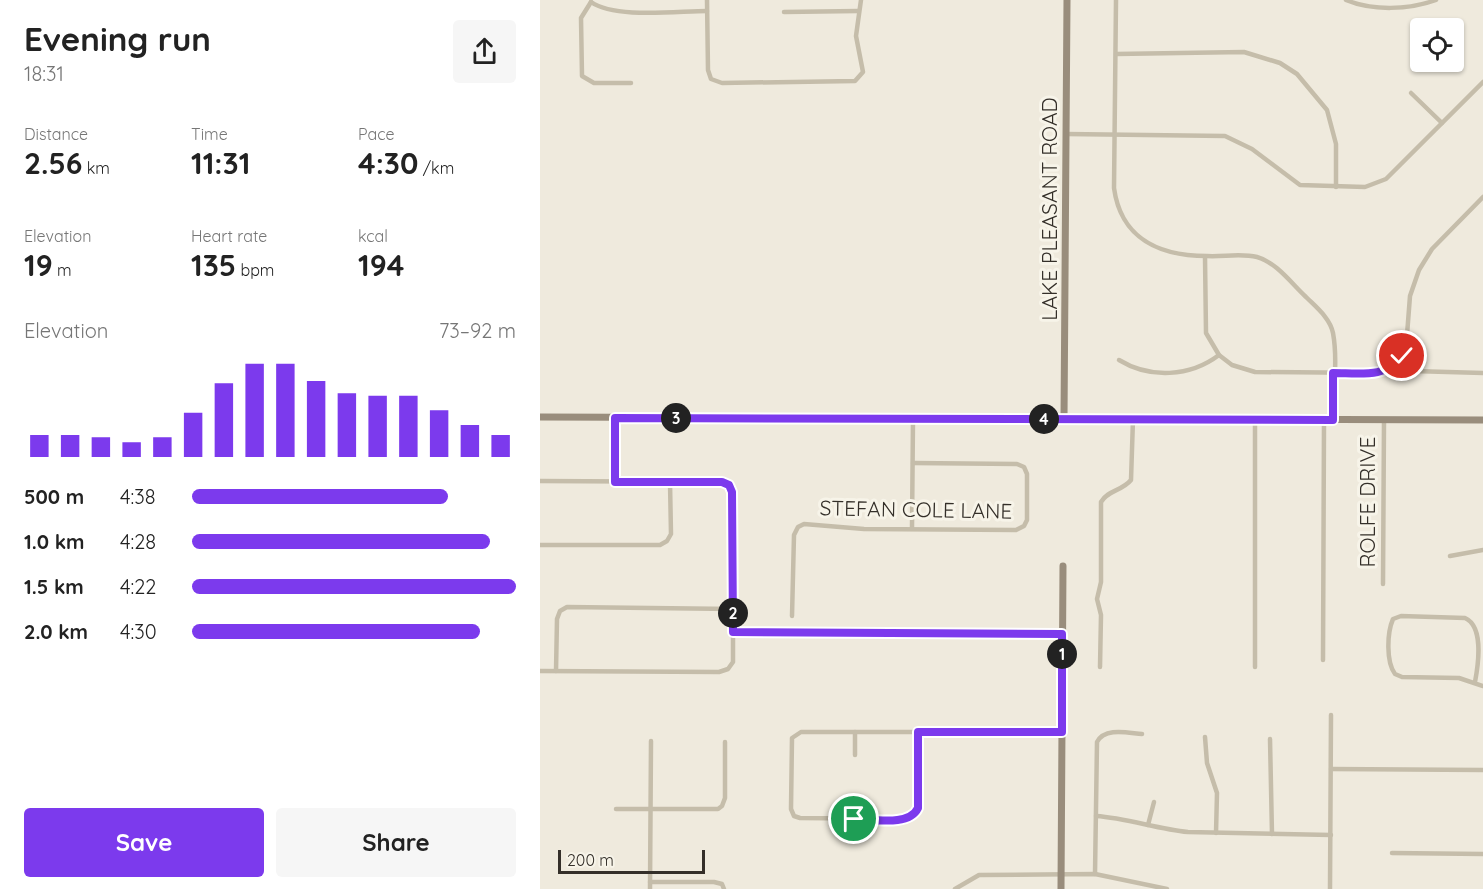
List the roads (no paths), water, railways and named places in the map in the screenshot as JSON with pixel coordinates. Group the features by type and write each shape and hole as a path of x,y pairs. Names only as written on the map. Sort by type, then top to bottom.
{"street":[{"path":"707,0 708,70 711,79 722,83 855,81 863,72 856,36 861,0"},
{"name":"LAKE PLEASANT ROAD","path":"1064,419 1067,0"},
{"path":"1116,0 1114,134 1117,206 1133,231 1149,245 1165,252 1205,256 1246,256 1269,262 1329,322 1333,333 1333,420"},
{"path":"1346,0 1368,7 1408,7 1436,0"},
{"path":"631,83 594,83 582,76 581,18 590,1 599,7 616,11 707,11"},
{"path":"784,12 858,11"},
{"path":"1116,54 1244,52 1280,63 1297,74 1327,110 1336,144 1336,188"},
{"path":"1066,134 1225,136 1252,149 1300,185 1336,188 1365,187 1386,179 1483,82"},
{"path":"1411,93 1442,123"},
{"path":"1205,256 1204,323 1210,345 1219,355 1242,370 1255,372 1377,373 1398,363 1408,340 1410,296 1419,270 1432,249 1483,197"},
{"path":"1119,360 1134,370 1147,373 1187,372 1203,367 1219,355"},
{"path":"1398,363 1412,371 1483,373"},
{"path":"540,417 1483,420"},
{"path":"615,418 615,482"},
{"path":"912,528 913,419"},
{"path":"1100,667 1101,615 1097,599 1101,582 1101,502 1109,493 1126,486 1131,480 1133,419"},
{"path":"1255,420 1255,667"},
{"path":"1323,660 1324,420"},
{"name":"ROLFE DRIVE","path":"1383,584 1384,420"},
{"name":"STEFAN COLE LANE","path":"792,616 794,535 798,527 804,524 844,525 864,529 1016,530 1024,526 1027,520 1027,474 1024,467 1017,464 913,463"},
{"path":"540,481 722,482 729,485 732,492 733,609 733,662 728,669 719,672 540,671"},
{"path":"540,545 660,545 667,541 671,534 670,482"},
{"path":"1450,556 1483,550"},
{"path":"1061,889 1063,566"},
{"path":"556,671 557,619 560,611 567,608 733,609"},
{"path":"1475,682 1480,629 1475,621 1465,618 1401,616 1394,619 1390,631 1390,662 1395,674 1475,682 1483,686"},
{"path":"733,632 1062,634"},
{"path":"1330,889 1331,715"},
{"path":"918,732 918,808 915,815 907,819 800,818 794,816 791,809 792,738 801,732 918,732 1062,732"},
{"path":"855,732 855,755"},
{"path":"1095,874 1097,742 1100,735 1107,732 1142,734"},
{"path":"1205,737 1207,763 1217,793 1216,833"},
{"path":"1270,739 1272,834"},
{"path":"650,889 651,741"},
{"path":"616,809 712,810 722,806 725,742"},
{"path":"1331,769 1483,770"},
{"path":"1148,825 1154,802"},
{"path":"1096,816 1121,818 1168,830 1331,835"},
{"path":"1392,853 1483,854"},
{"path":"955,889 979,875 1061,874 1095,874 1167,889"},
{"path":"650,882 714,882 723,887"}]}
